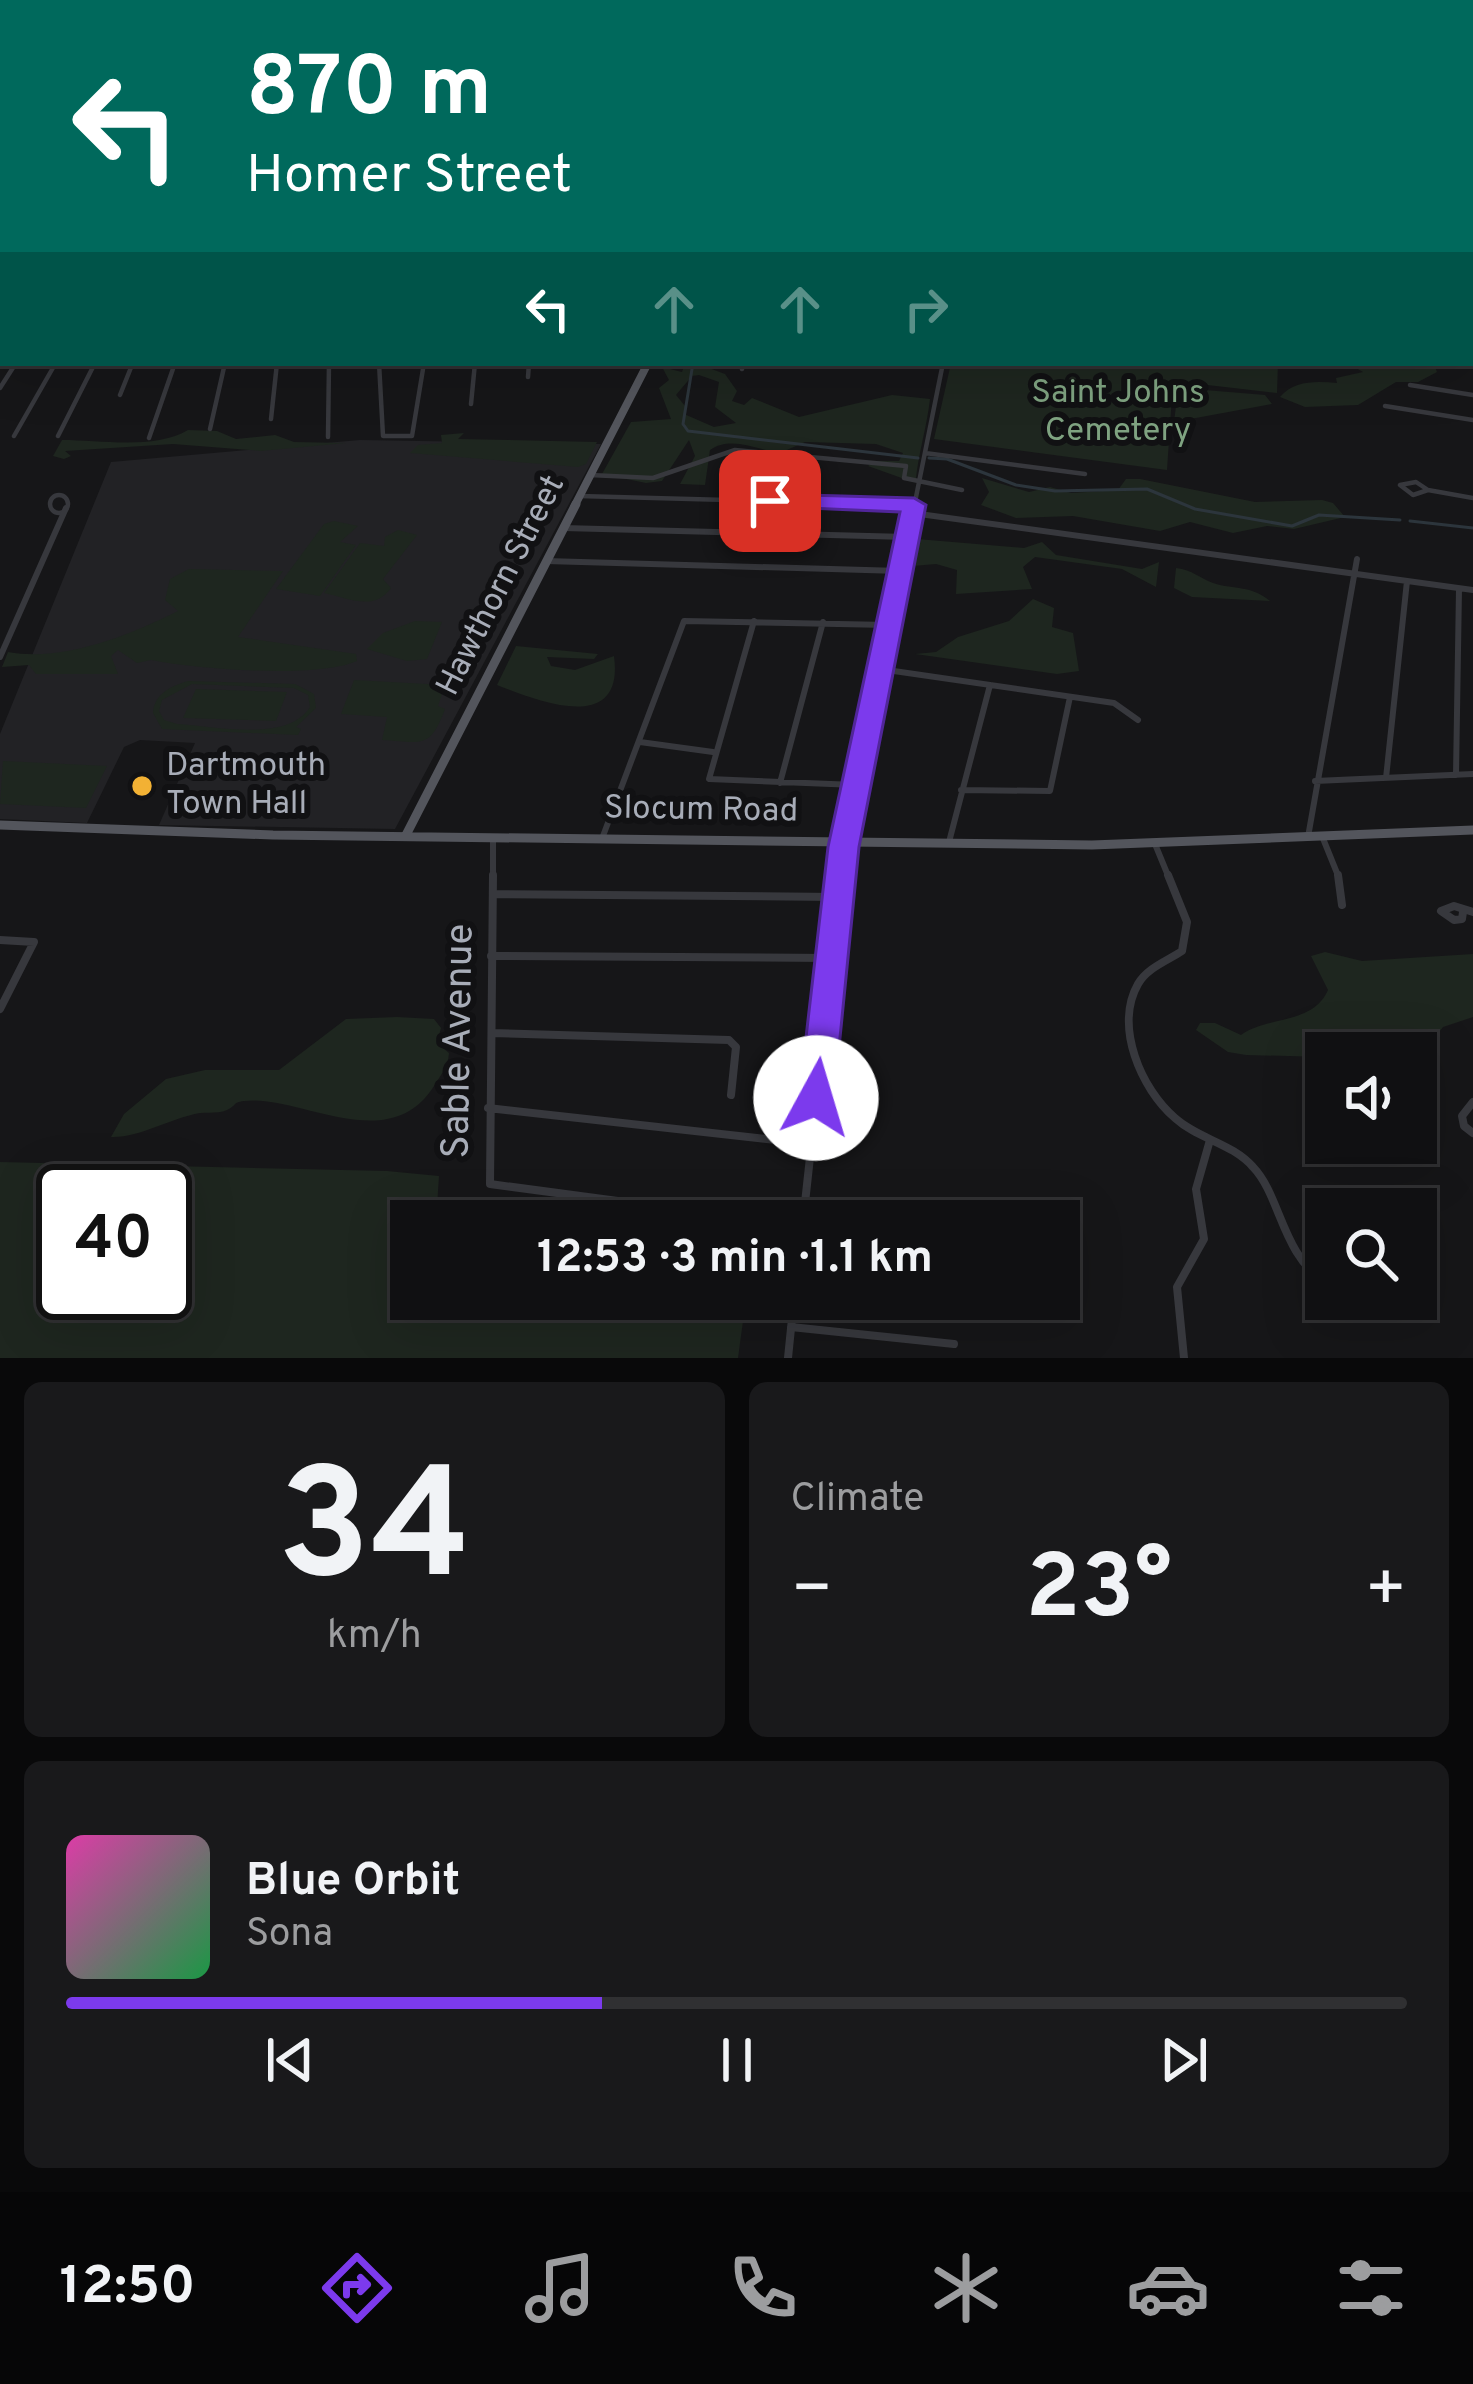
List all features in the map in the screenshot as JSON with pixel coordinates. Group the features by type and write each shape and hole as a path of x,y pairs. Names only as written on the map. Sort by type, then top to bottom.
{"main road":[{"name":"Hawthorn Street","path":"406,835 646,366"},
{"name":"Slocum Road","path":"0,825 259,835 1155,844 1472,831"}],"street":[{"path":"14,436 54,366"},
{"path":"58,436 93,366"},
{"path":"120,395 132,366"},
{"path":"149,438 174,366"},
{"path":"210,429 224,366"},
{"path":"271,419 277,366"},
{"path":"328,437 329,366"},
{"path":"379,366 383,436 412,436 424,366"},
{"path":"470,404 475,366"},
{"path":"528,376 529,366"},
{"path":"805,1200 845,841 944,366"},
{"path":"1410,386 1473,395"},
{"path":"1384,406 1473,420"},
{"path":"590,476 653,478 742,449 906,466 904,478 962,490"},
{"path":"925,453 1085,474"},
{"path":"1429,490 1473,498"},
{"path":"579,496 913,509 1473,590"},
{"path":"0,657 66,508"},
{"path":"563,528 907,537"},
{"path":"1342,904 1338,873 1315,837 1315,781 1357,560"},
{"path":"546,561 900,571"},
{"path":"1386,778 1406,581"},
{"path":"1456,775 1460,589"},
{"path":"603,836 684,621 889,625"},
{"path":"754,621 708,776 712,782 856,785"},
{"path":"780,783 823,622"},
{"path":"880,669 1105,701 1124,706 1138,720"},
{"path":"949,842 990,685"},
{"path":"962,790 1050,791 1070,697"},
{"path":"639,742 713,752"},
{"path":"1315,781 1473,774"},
{"name":"Sable Avenue","path":"493,835 487,1172 496,1187 600,1200"},
{"path":"1155,844 1189,931 1182,952 1148,973 1133,996 1137,1060 1163,1108 1254,1167 1269,1190 1284,1232 1305,1254"},
{"path":"492,894 838,897"},
{"path":"0,940 34,942 0,1009"},
{"path":"491,956 831,958"},
{"path":"490,1033 729,1040 736,1047 730,1095"},
{"path":"1473,1103 1462,1116 1464,1126 1473,1133"},
{"path":"488,1108 811,1144"},
{"path":"1184,1358 1178,1283 1204,1239 1196,1189 1210,1140"},
{"path":"788,1358 792,1320"},
{"path":"791,1327 954,1344"}],"shaded area":[{"path":"360,440 601,444 395,829 159,825 195,743 140,740 124,747 87,823 0,819 0,734 111,462"}],"green space":[{"path":"684,366 726,366 709,368 725,374 737,391 732,401 744,405 752,398 799,417 892,395 930,399 916,478 910,481 868,466 875,461 899,461 903,453 876,444 805,442 780,453 745,445 718,446 710,450 705,485 680,484 695,456 689,440 662,481 646,483 602,474 631,422 671,419 659,388 669,380 662,367 682,372","holes":["699,375 719,382 715,407 736,423 714,427 684,414 685,406 676,395 692,376"]},
{"name":"Saint Johns Cemetery","path":"950,366 1278,366 1277,393 1173,381 1167,470 934,439"},
{"path":"1352,366 1435,367 1437,372 1418,382 1396,382 1358,405 1305,407 1280,397 1299,385 1337,383 1336,378 1363,372"},
{"path":"1193,389 1265,395 1272,404 1174,422 1176,406 1190,401"},
{"path":"188,430 217,431 236,439 275,435 294,442 346,443 261,451 173,444 65,451 71,456 64,459 53,456 62,440 143,442"},
{"path":"464,433 458,439 597,442 586,464 578,467 410,453 418,445 442,443 441,435"},
{"path":"982,478 1029,492 1050,487 1071,493 1118,490 1126,479 1140,479 1255,502 1322,500 1333,503 1345,517 1294,529 1267,526 1233,533 1190,522 1160,531 1073,516 1016,518 981,505 989,492"},
{"path":"324,524 358,526 340,542 356,545 320,596 276,589"},
{"path":"398,530 417,535 383,579 391,588 384,595 360,601 324,593 360,543 384,546 385,537"},
{"path":"917,539 1024,548 1042,542 1056,555 1142,569 1159,562 1156,587 1122,569 1035,557 1023,567 1032,589 956,594 957,570 936,564 913,566"},
{"path":"1176,568 1213,583 1256,592 1270,601 1192,597 1174,588"},
{"path":"189,569 283,571 238,637 356,654 357,661 314,670 256,671 151,660 137,663 118,650 111,656 118,674 36,674 29,665 2,667 8,652 73,650 117,638 178,611 165,600 170,579"},
{"path":"1033,599 1054,608 1052,627 1073,633 1079,671 1057,674 915,654 936,652 958,637 1009,621"},
{"path":"415,621 442,622 427,659 407,661 367,649 383,633"},
{"path":"516,646 598,654 594,659 547,657 551,666 575,670 614,656 614,681 606,697 592,705 554,704 513,691 497,685"},
{"path":"354,680 445,685 438,706 445,709 423,741 382,740 387,717 341,714"},
{"path":"188,681 295,684 314,694 316,708 296,727 301,729 298,735 162,729 153,713 156,701","holes":["192,684 294,688 308,695 310,707 299,718 268,729 177,724 164,720 159,711 162,700"]},
{"path":"196,689 287,692 276,721 183,718"},
{"path":"3,761 107,766 86,808 0,804"},
{"path":"1325,952 1362,961 1473,954 1473,1017 1443,1027 1437,1035 1305,1032 1305,1056 1228,1052 1196,1030 1200,1023 1215,1023 1241,1035 1312,1009 1328,990 1311,956"},
{"path":"346,1019 434,1019 441,1028 437,1043 449,1053 434,1086 415,1107 393,1118 369,1121 244,1101 224,1111 111,1137 124,1114 166,1079 205,1070 279,1070"},
{"path":"0,1162 86,1164 36,1164 36,1320 192,1320 192,1166 387,1171 439,1176 437,1200 390,1200 390,1320 743,1320 738,1358 0,1358"}],"waterway":[{"path":"693,366 683,424 688,431 918,458"},
{"path":"929,458 947,459 1016,485 1055,491 1147,489 1195,509 1292,526 1319,515 1400,520"},
{"path":"1410,521 1473,528"}],"place":[{"name":"Dartmouth Town Hall","path":"142,786"}],"route":[{"path":"770,501 914,505 844,847 816,1098"}]}
